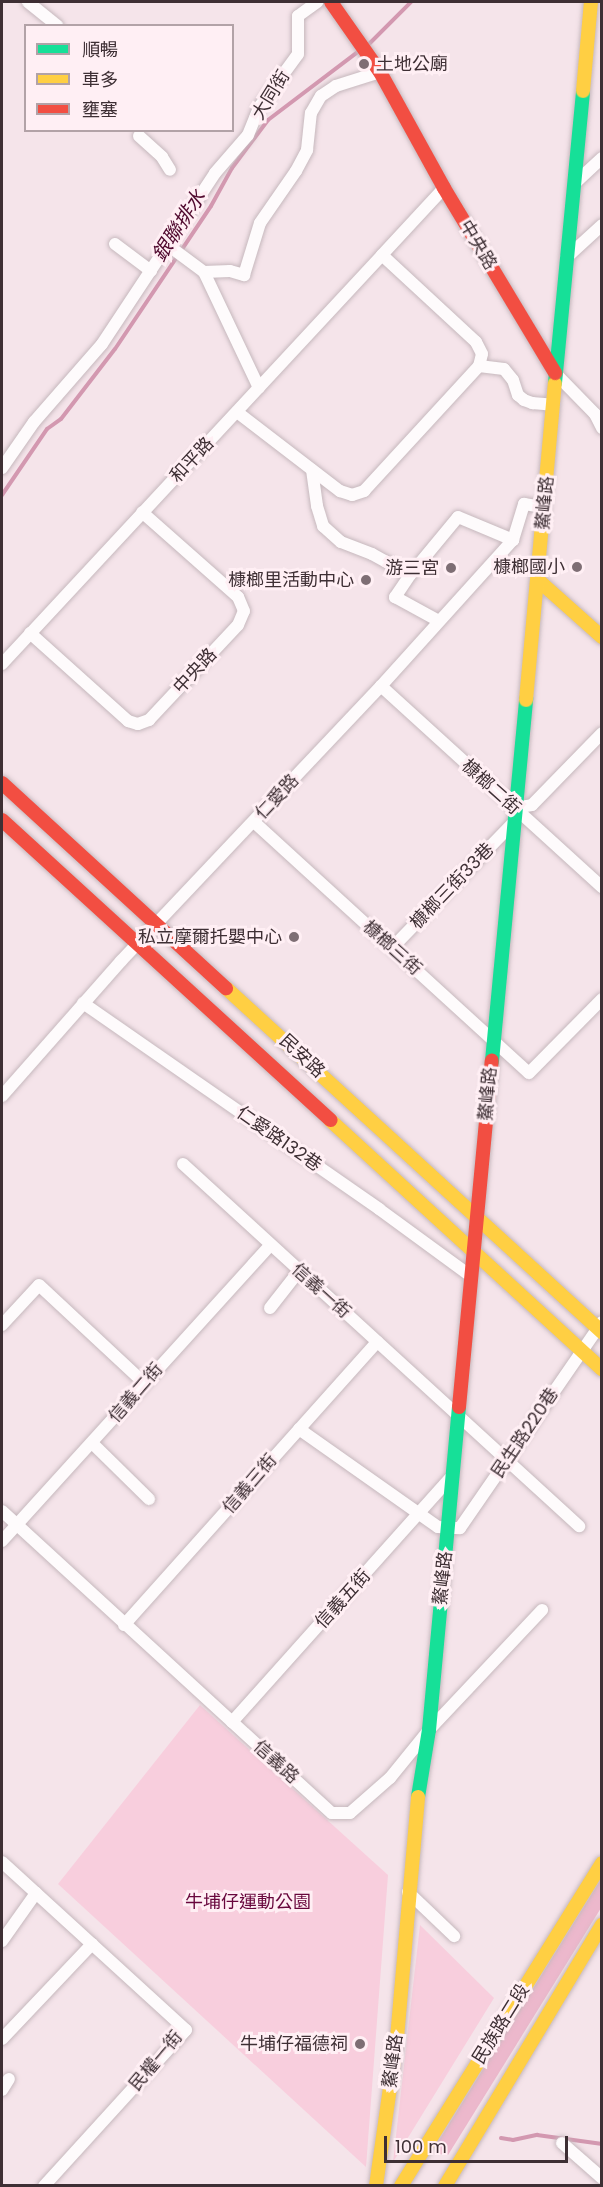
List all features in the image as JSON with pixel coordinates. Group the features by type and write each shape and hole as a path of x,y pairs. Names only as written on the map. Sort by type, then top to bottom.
{"street":[{"path":"28,2 55,24"},
{"name":"大同街","path":"169,246 215,173 248,135 260,106 298,54 298,16 318,2"},
{"name":"中央路","path":"331,2 380,72 444,188 555,373 595,414 602,428"},
{"name":"鰲峰路","path":"376,2186 397,2038 408,1892 418,1798 429,1730 591,2"},
{"path":"204,272 230,271 244,275 260,223 296,171 307,150 311,113 321,96 336,86 380,72"},
{"path":"139,136 162,157 170,170"},
{"path":"574,184 602,158"},
{"name":"和平路","path":"2,664 444,188"},
{"path":"566,258 602,225"},
{"path":"115,244 151,270"},
{"path":"2,468 41,414 102,344 169,246 204,272 259,388"},
{"path":"237,412 340,491 352,495 364,491 479,366 482,354 476,342 382,255"},
{"path":"479,366 504,369 513,380 518,395 524,400 532,404 553,405"},
{"path":"312,470 317,506 323,526 341,542 372,554 410,575"},
{"name":"仁愛路","path":"2,1096 137,944 381,686 513,540 524,504 544,507"},
{"name":"中央路","path":"30,633 128,721 138,724 149,720 230,634 238,625 244,611 238,597 142,512"},
{"path":"440,621 395,597 410,575 458,517 513,540"},
{"path":"538,580 602,637"},
{"name":"槺榔二街","path":"381,686 602,887"},
{"path":"514,808 532,805 602,734"},
{"name":"民安路","path":"2,783 600,1327"},
{"name":"民安路","path":"2,820 602,1369"},
{"name":"槺榔三街","path":"254,822 530,1073 602,999"},
{"name":"槺榔三街33巷","path":"392,948 513,823"},
{"name":"仁愛路132巷","path":"83,1003 379,1209 472,1277"},
{"name":"信義一街","path":"183,1164 459,1418"},
{"name":"信義二街","path":"2,1541 270,1245"},
{"path":"270,1308 299,1271"},
{"path":"2,1325 39,1285 144,1383"},
{"name":"民生路220巷","path":"448,1527 460,1528 600,1327"},
{"name":"信義三街","path":"124,1625 377,1342"},
{"path":"459,1418 579,1527"},
{"path":"299,1429 438,1527 448,1527"},
{"path":"92,1443 149,1499"},
{"name":"信義五街","path":"232,1722 453,1475"},
{"name":"信義路","path":"2,1510 124,1625 332,1812 350,1813 390,1778 429,1730 542,1610"},
{"name":"民權一街","path":"2,1862 186,2030 44,2186"},
{"name":"民族路二段","path":"401,2186 602,1863"},
{"path":"408,1892 454,1936"},
{"path":"2,1941 36,1893"},
{"name":"民族路二段","path":"445,2186 602,1925"},
{"path":"2,2039 92,1944"},
{"path":"2,2090 9,2079"},
{"path":"562,2143 602,2178"}],"green space":[{"name":"牛埔仔運動公園","path":"200,1705 388,1875 366,2167 58,1884"},
{"path":"420,1925 494,1998 393,2162"}],"shaded area":[{"path":"601,1879 601,1908 448,2155 438,2154 436,2145"}],"waterway":[{"name":"銀聯排水","path":"368,45 411,2"},
{"name":"銀聯排水","path":"2,495 47,429 61,419 115,349 211,206 232,168 268,120 359,51"},
{"path":"501,2138 513,2140 537,2135 602,2144"}],"traffic: fast":[{"path":"555,383 583,91"},
{"path":"492,1061 526,700"},
{"path":"418,1797 429,1730 459,1407"}],"traffic: slow":[{"path":"583,91 591,2"},
{"path":"526,700 555,383"},
{"path":"538,580 602,637"},
{"path":"226,988 602,1332"},
{"path":"330,1120 602,1369"},
{"path":"376,2186 397,2038 418,1797"},
{"path":"401,2186 602,1863"},
{"path":"445,2186 602,1925"}],"traffic: jam":[{"path":"331,2 380,72 444,188 555,373"},
{"path":"2,783 226,988"},
{"path":"2,820 330,1120"},
{"path":"459,1407 492,1061"}],"place":[{"name":"土地公廟","path":"364,64"},
{"name":"槺榔國小","path":"577,567"},
{"name":"游三宮","path":"451,568"},
{"name":"槺榔里活動中心","path":"366,580"},
{"name":"私立摩爾托嬰中心","path":"294,937"},
{"name":"牛埔仔福德祠","path":"360,2044"}]}
